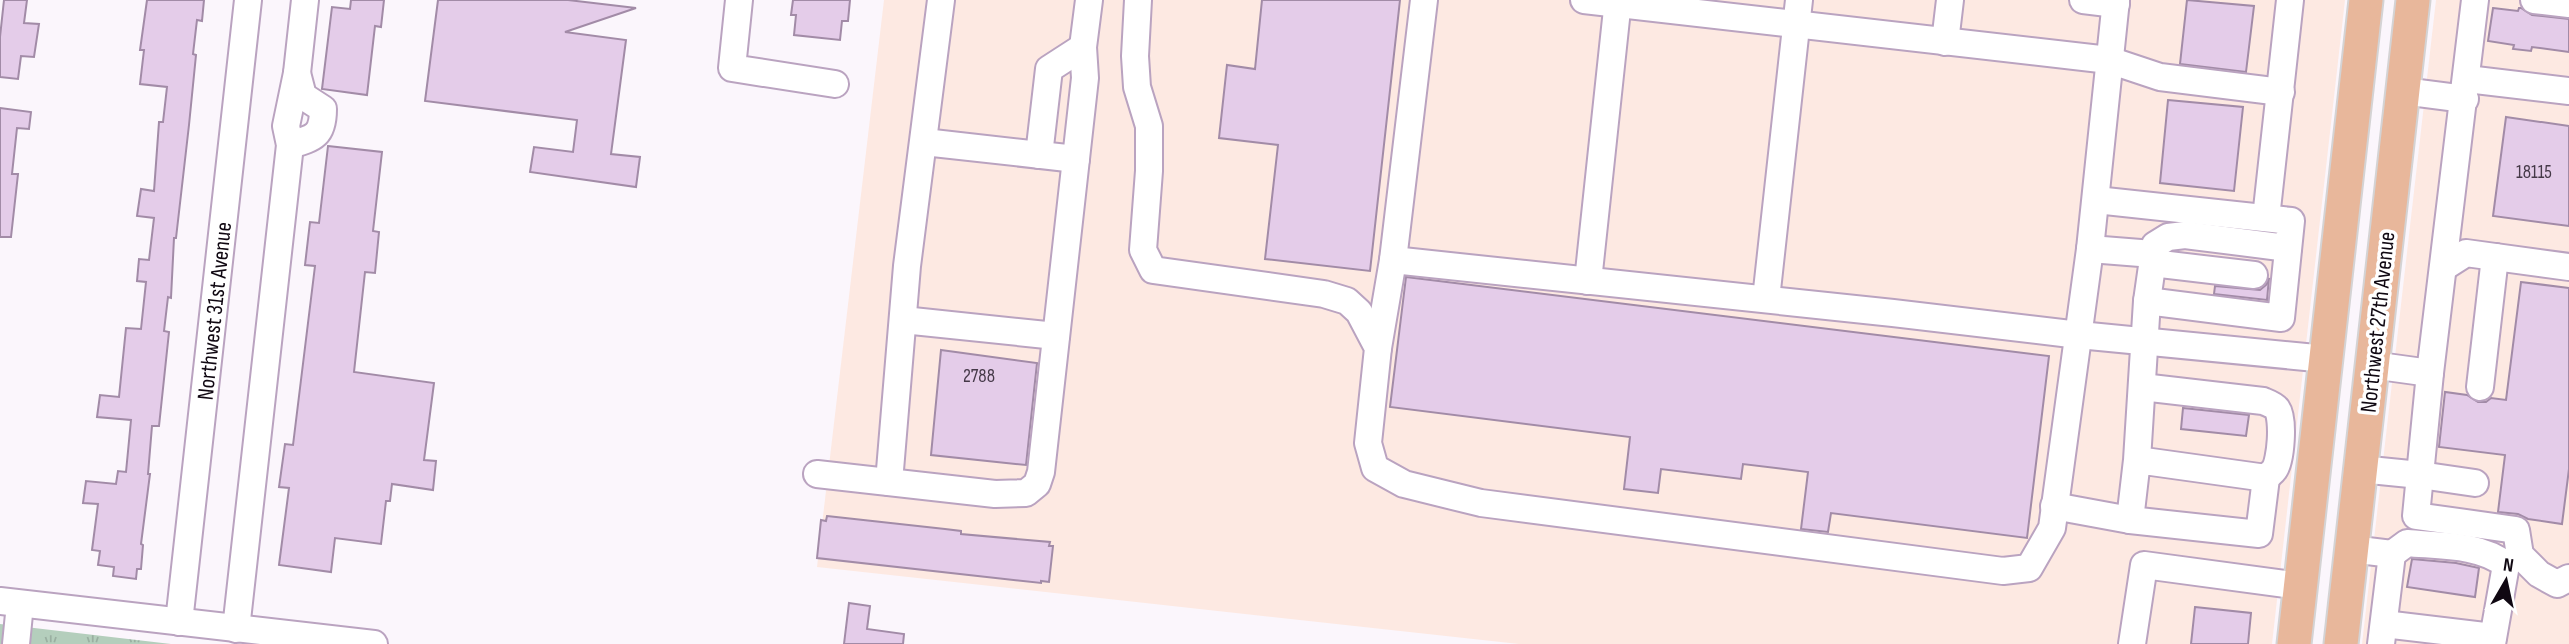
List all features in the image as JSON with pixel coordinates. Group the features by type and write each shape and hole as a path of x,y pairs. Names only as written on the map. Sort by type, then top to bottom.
{"main road":[{"name":"Northwest 27th Avenue","path":"2294,644 2366,0"},
{"name":"Northwest 27th Avenue","path":"2341,644 2413,0"},
{"path":"2326,359 2372,365"}],"street":[{"name":"Northwest 31st Avenue","path":"179,622 248,0"},
{"path":"236,629 290,145 286,126 297,74 305,0"},
{"path":"739,0 732,68 835,83"},
{"path":"889,482 907,266 941,0"},
{"path":"1058,157 1085,78 1083,47 1089,0"},
{"path":"1138,0 1135,57 1138,87 1149,126 1149,171 1143,250 1153,270 1324,294 1347,301 1359,312 1378,348"},
{"path":"1424,0 1368,443 1375,468 1404,484 1481,503 2003,571 2029,568 2052,528 2091,248 2116,2 2083,0"},
{"path":"1584,0 1798,12 1945,42 2109,60 2160,77 2281,92"},
{"path":"1945,42 1950,0"},
{"path":"2266,218 2290,0"},
{"path":"2475,0 2430,373 2416,516 2516,530 2520,555 2539,574 2557,584 2569,578"},
{"path":"2534,0 2569,4"},
{"path":"1588,281 1618,2"},
{"path":"1766,299 1798,12"},
{"path":"817,474 995,494 1026,493 1037,484 1041,472 1056,336 1058,157 1049,69 1083,47"},
{"path":"290,145 317,135 323,124 323,110 303,96 297,74"},
{"path":"2403,91 2569,90"},
{"path":"924,142 1058,157"},
{"path":"2096,200 2204,224 2288,248"},
{"path":"2130,520 2137,460 2147,296 2155,245 2168,237 2185,235 2204,224 2266,218 2291,221 2288,248 2271,277 2268,305 2281,318 2147,296"},
{"path":"2091,248 2271,277"},
{"path":"2444,267 2466,253 2569,267"},
{"path":"2480,387 2495,257"},
{"path":"1393,260 2079,335 2326,359"},
{"path":"903,320 1056,336"},
{"path":"2372,365 2430,373"},
{"path":"2054,506 2130,520 2259,534 2266,478 2275,469 2279,455 2282,421 2279,411 2272,404 2142,387"},
{"path":"2137,460 2266,478"},
{"path":"2360,469 2474,483"},
{"path":"2407,542 2495,555 2506,565 2493,640 2383,634 2392,554 2407,542"},
{"path":"2351,549 2392,554"},
{"path":"2132,644 2144,565 2301,586"},
{"path":"16,644 10,602 373,644"}],"shaded area":[{"path":"884,0 2345,0 2272,644 1519,644 817,567"},
{"path":"2436,0 2569,0 2569,644 2362,644"}],"green space":[{"path":"0,624 171,644 0,644"}],"building":[{"path":"4,0 27,0 24,23 39,24 34,57 21,56 18,79 0,77"},
{"path":"147,0 204,0 202,21 197,20 193,54 196,55 174,238 171,298 168,297 164,331 169,332 159,426 152,426 141,569 137,569 136,579 113,576 114,567 98,565 100,551 92,550 98,504 83,503 86,481 116,484 118,471 126,472 131,420 97,417 100,395 119,397 126,328 141,329 146,282 137,281 139,259 149,260 154,218 137,216 141,189 154,191 159,122 163,122 167,87 140,84 144,50 140,50"},
{"path":"351,0 384,0 381,27 375,26 367,95 322,89 332,7 350,9"},
{"path":"438,0 568,0 636,8 565,32 626,40 611,154 640,157 636,187 530,172 534,147 573,152 577,120 425,101"},
{"path":"793,0 850,0 848,21 842,21 840,40 794,35 796,15 791,15"},
{"path":"1262,0 1400,0 1370,271 1265,259 1278,145 1219,138 1227,65 1255,69"},
{"path":"2187,0 2254,6 2246,72 2180,64"},
{"path":"2493,8 2518,11 2521,8 2532,15 2569,19 2569,52 2532,47 2531,51 2513,49 2514,45 2488,41"},
{"path":"2168,100 2243,107 2234,191 2160,183"},
{"path":"0,108 31,112 29,129 17,128 12,174 18,174 11,237 0,237"},
{"path":"2506,117 2569,126 2569,226 2493,216"},
{"path":"328,146 382,152 373,231 379,232 375,273 365,272 354,372 434,383 424,460 436,461 433,490 392,484 390,501 386,501 381,544 335,538 331,572 279,565 289,488 279,487 285,444 293,445 315,266 305,265 310,222 319,223"},
{"path":"1406,277 2049,356 2027,538 1831,513 1828,532 1801,529 1808,472 1743,464 1741,479 1661,469 1658,493 1624,489 1630,437 1390,407"},
{"path":"2269,278 2267,300 2214,294 2215,286 2260,290"},
{"path":"2521,282 2569,288 2569,469 2562,524 2498,512 2505,455 2439,447 2445,392 2467,395 2478,402 2486,402 2491,398 2506,400"},
{"path":"941,350 1037,363 1026,465 931,455"},
{"path":"2183,408 2249,415 2246,436 2181,429"},
{"path":"827,516 961,531 961,534 1050,542 1049,546 1053,546 1049,582 817,558 821,520 826,521"},
{"path":"2412,559 2479,568 2475,597 2407,587"},
{"path":"849,603 870,606 867,629 904,634 903,644 844,644"},
{"path":"2195,607 2251,613 2248,644 2191,644"}]}
